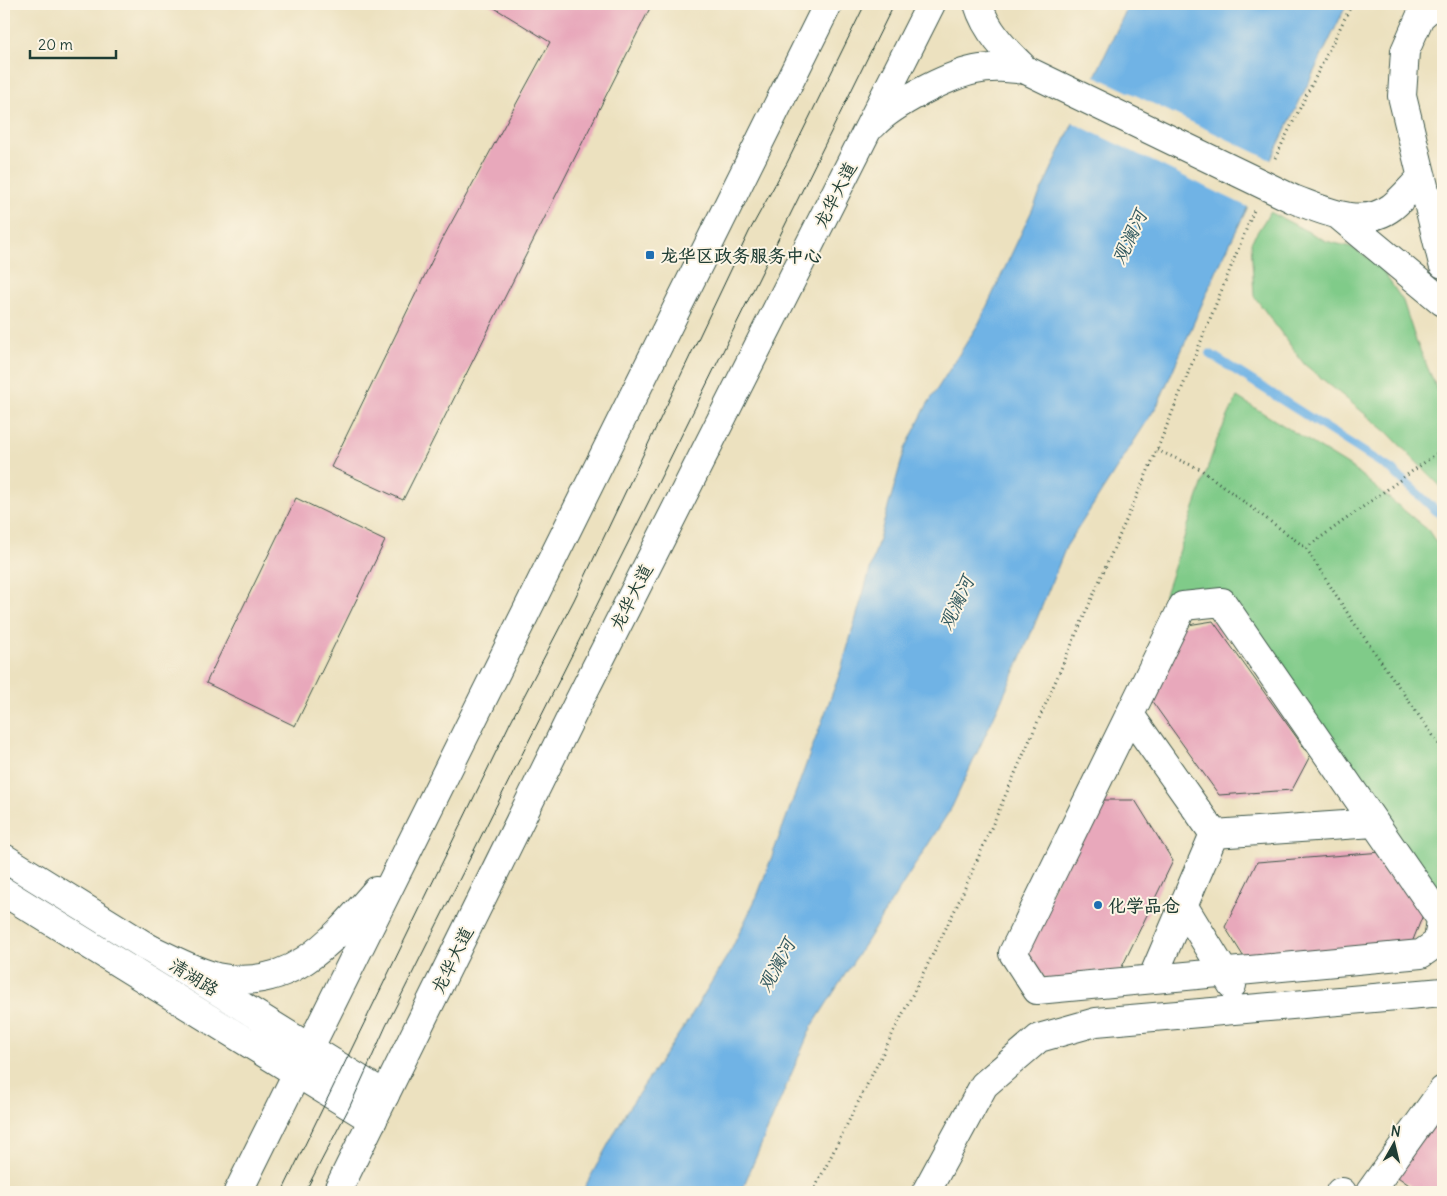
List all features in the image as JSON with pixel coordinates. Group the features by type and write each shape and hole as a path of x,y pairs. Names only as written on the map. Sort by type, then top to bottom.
{"main road":[{"path":"238,1192 828,4"},
{"name":"龙华大道","path":"337,1192 582,694 931,4"},
{"path":"978,4 982,18 1026,70"},
{"path":"1435,4 1420,17 1405,50 1402,96 1443,264"},
{"path":"867,132 880,116 956,76 976,70 1000,67 1026,70 1292,199 1338,215 1366,218 1391,208 1422,177"},
{"path":"1338,215 1443,302"},
{"path":"1222,602 1441,919 1438,942 1421,954 1037,990 1013,953 1130,715 1183,606 1222,602"},
{"path":"1130,715 1214,834"},
{"path":"1214,834 1374,823"},
{"path":"1152,979 1214,834"},
{"name":"清湖路","path":"4,858 386,1095"},
{"path":"146,947 201,972 230,979 266,978 289,971 315,954 399,866"},
{"name":"清湖路","path":"4,892 374,1120"},
{"path":"1184,905 1247,1009"},
{"path":"926,1192 984,1085 1039,1038 1096,1022 1443,992"},
{"path":"1370,1192 1443,1090"}],"path":[{"path":"1274,159 1352,4"},
{"path":"813,1192 956,908 1157,450 1257,202"},
{"path":"1306,548 1443,449"},
{"path":"1157,450 1200,469 1306,548 1350,617 1443,750"}],"green space":[{"path":"1270,212 1326,241 1351,247 1378,264 1403,301 1416,341 1443,403 1443,489 1387,432 1304,364 1254,296 1251,242"},
{"path":"1237,397 1351,467 1428,530 1443,553 1443,911 1225,595 1179,600 1164,597 1217,440"}],"water":[{"name":"观澜河","path":"1129,4 1347,4 1217,270 1158,404 1066,547 1021,658 952,807 811,1028 741,1192 582,1192 626,1112 689,1019 732,948 758,894 841,670 905,449 927,405 979,323"}],"pier":[{"path":"1093,75 1273,161 1250,208 1071,122"}],"building":[{"path":"488,4 652,4 403,500 331,467 444,236 550,42"},
{"path":"296,498 385,541 295,726 206,683"},
{"path":"1213,621 1310,756 1292,790 1219,795 1146,693 1175,627"},
{"name":"化学品仓","path":"1096,800 1135,800 1173,861 1119,973 1046,980 1023,950"},
{"name":"化学品仓","path":"1382,852 1425,910 1411,945 1245,959 1225,927 1257,862"},
{"path":"1443,1108 1443,1192 1419,1192 1395,1175"}],"waterway":[{"path":"1210,354 1392,470 1443,517"}],"tram line":[{"path":"282,1192 511,721 574,600 749,232 787,163 865,4"},
{"path":"305,1192 350,1106 386,1026 658,483 894,4"}],"place":[{"name":"龙华区政务服务中心","path":"650,255"},
{"name":"化学品仓","path":"1098,905"}]}
